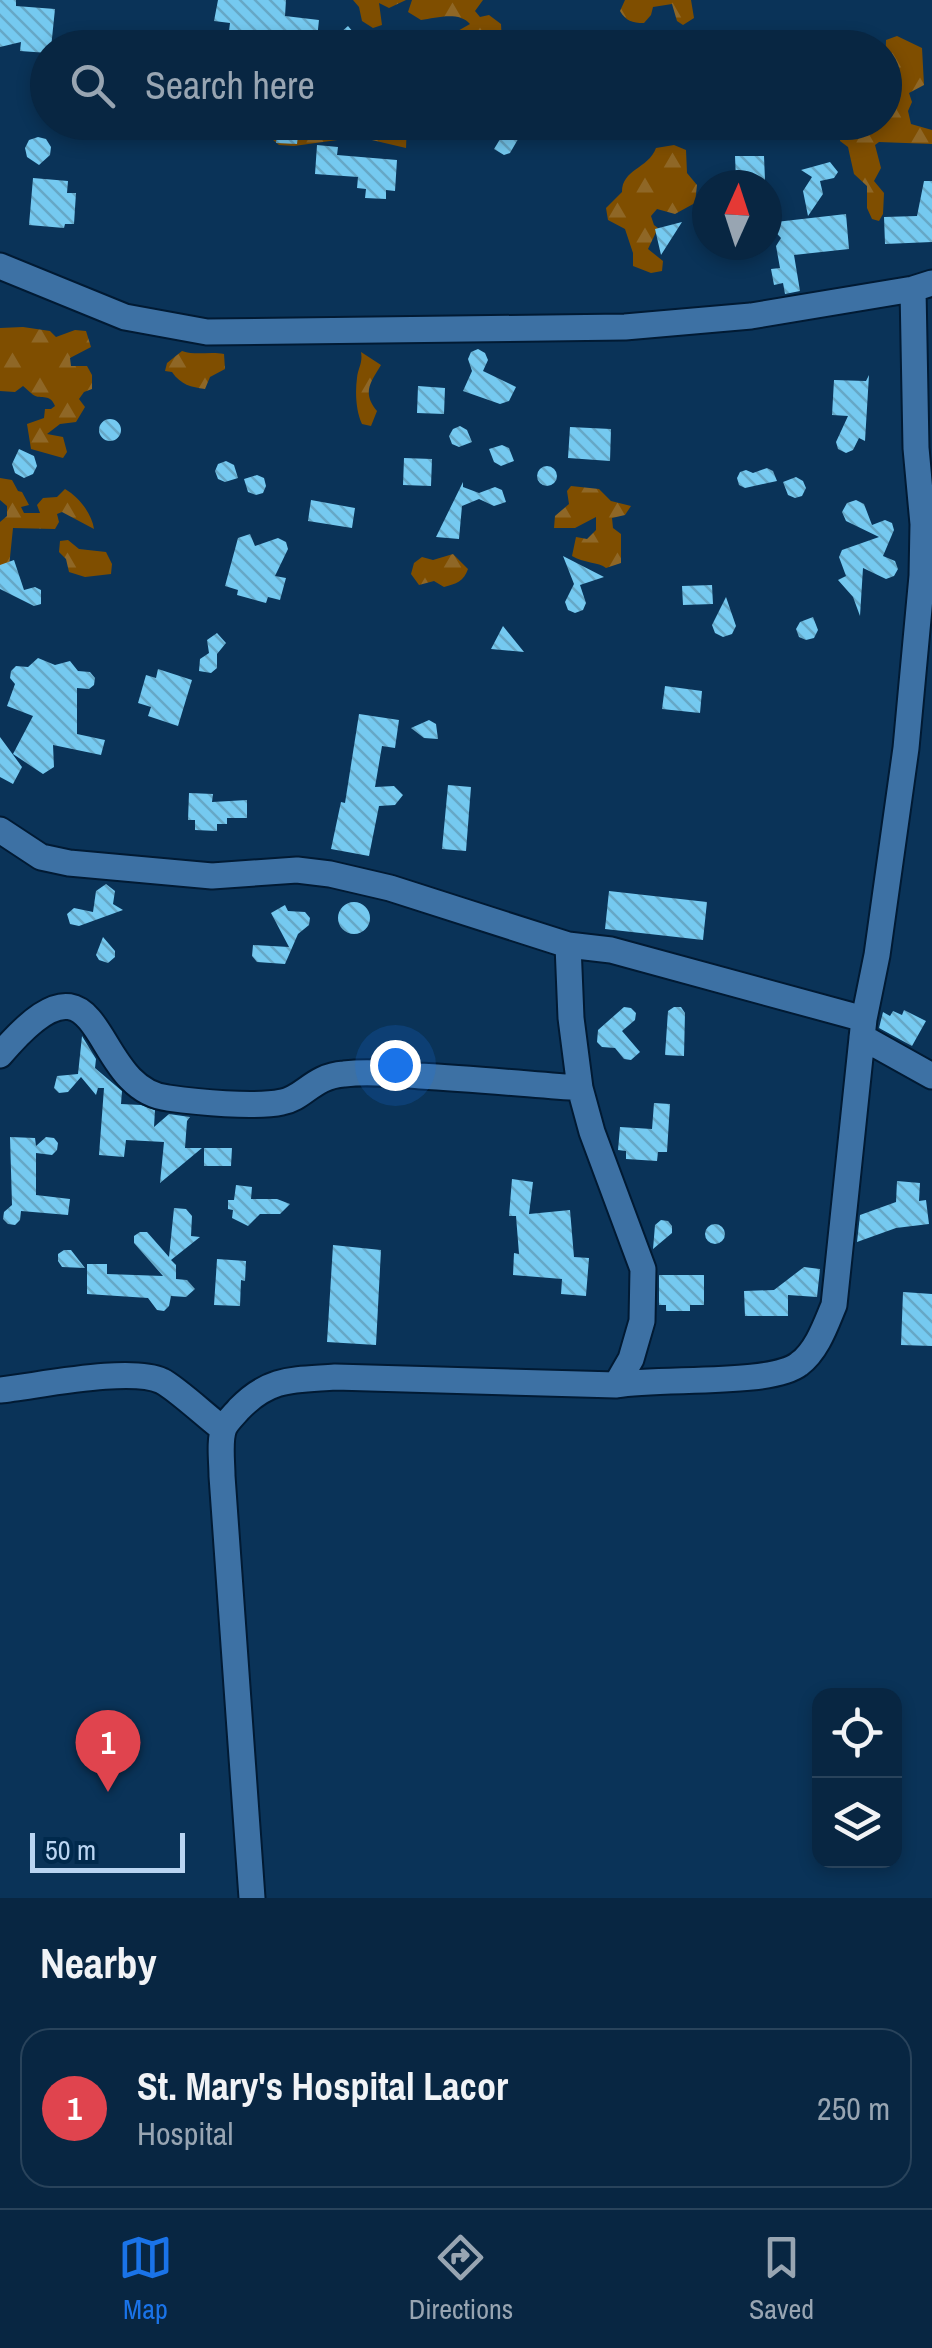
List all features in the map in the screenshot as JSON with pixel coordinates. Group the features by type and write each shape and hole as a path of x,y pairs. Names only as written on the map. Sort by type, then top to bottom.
{"street":[{"path":"0,266 125,317 207,332 625,327 750,316 922,286 916,448 923,524 922,576 893,846 863,1028 834,1305 813,1348 800,1364 782,1373 739,1379 640,1380 616,1385 370,1378 294,1380 274,1382 256,1392 223,1429 222,1476 252,1898"},
{"path":"0,830 41,856 68,864 212,876 297,870 390,888 568,945 612,950 863,1028 932,1076"},
{"path":"568,945 571,1018 580,1088 642,1269 642,1321 631,1359 616,1385"},
{"path":"0,1055 41,1014 63,1006 72,1007 92,1020 131,1083 162,1098 286,1102 314,1082 340,1074 368,1073 580,1088"},
{"path":"0,1390 114,1376 153,1377 168,1383 223,1429"}],"green space":[{"path":"353,0 406,0 389,8 379,3 382,25 373,28 362,21"},
{"path":"412,0 483,0 475,11 480,17 489,15 501,24 501,30 460,30 470,24 454,16 421,20 408,12"},
{"path":"625,0 691,0 694,18 683,25 677,21 672,4 653,7 644,23 633,22 620,11"},
{"path":"902,38 922,48 924,85 909,93 912,102 908,111 911,124 932,130 932,144 875,145 881,168 874,181 884,193 879,221 872,219 867,208 867,186 854,174 848,147 840,141 902,140"},
{"path":"273,140 337,140 294,146 279,145"},
{"path":"372,140 406,140 406,148"},
{"path":"674,145 686,150 692,205 675,214 657,209 651,216 658,228 648,249 663,261 662,271 651,273 633,266 625,229 608,220 606,208 622,192 626,178 656,148"},
{"path":"0,328 50,331 56,337 75,330 86,331 91,347 70,358 71,366 87,366 92,375 92,389 79,399 85,407 76,422 60,424 47,434 63,437 67,452 63,458 31,449 27,424 44,418 45,409 55,406 53,402 34,396 23,386 15,392 0,391"},
{"path":"182,351 224,354 225,369 210,377 205,389 187,385 165,371 167,363"},
{"path":"361,352 381,365 369,388 377,411 371,426 362,424 357,408"},
{"path":"0,478 12,480 22,492 29,505 21,507 24,513 40,513 37,505 43,498 57,497 65,489 84,506 94,529 62,512 57,514 59,522 55,529 13,528 9,567 0,578 0,522 7,516 7,506 0,500"},
{"path":"571,486 599,489 611,501 631,506 625,515 612,518 613,528 621,534 621,563 606,568 572,556 576,537 587,539 596,530 596,517 575,528 554,528 555,516 569,504 567,491"},
{"path":"68,540 79,549 106,552 112,564 111,574 85,577 69,572 66,559 59,552 60,541"},
{"path":"453,554 468,569 456,583 444,587 434,581 419,585 411,574 414,563 422,557 433,560"}],"building":[{"path":"0,0 16,0 16,6 55,9 53,30 30,30 30,52 20,51 21,42 0,47"},
{"path":"218,0 286,0 285,16 319,20 318,30 229,30 230,23 214,21"},
{"path":"29,140 47,140 51,147 50,155 39,165 27,157 25,148"},
{"path":"276,140 298,140 297,144"},
{"path":"500,140 518,140 510,153 504,155 494,149"},
{"path":"317,145 338,147 337,155 397,160 395,191 386,190 386,199 365,198 366,189 357,188 358,177 315,174"},
{"path":"735,156 764,156 765,170 736,170"},
{"path":"830,162 838,172 834,178 820,181 823,194 808,216 803,191 812,177 801,170"},
{"path":"33,178 68,181 67,193 76,193 74,224 65,224 64,228 29,225"},
{"path":"924,181 932,181 932,242 885,244 884,217 917,216"},
{"path":"846,214 849,249 794,255 800,291 785,294 783,283 774,285 771,269 780,268 779,260 782,260 782,221"},
{"path":"682,222 661,255 655,229"},
{"path":"478,349 488,360 483,371 516,387 509,401 500,404 463,391 472,371 468,359"},
{"path":"869,375 865,441 859,438 853,450 846,453 838,449 836,442 848,416 832,415 834,380 866,381"},
{"path":"418,386 445,388 444,414 417,413"},
{"path":"106,419 114,419 121,430 114,441 106,441 99,434 99,426"},
{"path":"460,426 467,430 472,442 459,447 452,444 449,436"},
{"path":"570,427 611,429 610,461 568,458"},
{"path":"502,445 509,448 514,461 501,466 494,462 489,449"},
{"path":"19,449 34,456 37,466 33,474 24,478 15,473 12,464"},
{"path":"404,458 432,459 431,486 403,485"},
{"path":"226,461 234,465 238,478 225,482 218,479 215,471 218,464"},
{"path":"547,466 557,476 547,486 537,476"},
{"path":"767,468 777,481 745,488 739,485 740,472"},
{"path":"257,475 264,478 266,486 263,493 256,495 248,492 244,479"},
{"path":"796,477 806,488 802,496 795,498 788,495 783,482"},
{"path":"463,482 463,487 479,493 495,487 502,490 506,502 494,506 479,499 462,506 459,539 436,537"},
{"path":"311,500 355,508 352,528 308,521"},
{"path":"856,500 864,504 872,525 885,520 892,523 894,530 883,556 895,561 898,569 886,579 863,568 860,616 853,597 838,580 846,576 839,557 842,550 879,537 846,521 842,512 847,503"},
{"path":"250,534 255,546 278,538 286,542 288,549 275,576 286,578 280,600 268,597 266,603 237,595 238,590 225,586 238,538"},
{"path":"563,556 604,577 580,585 586,603 583,610 575,613 568,610 565,602 574,584"},
{"path":"14,560 24,590 41,590 41,604 34,606 0,589 0,565"},
{"path":"712,585 713,604 683,605 682,586"},
{"path":"726,597 736,626 732,634 723,637 715,633 712,625"},
{"path":"813,617 818,630 814,638 799,637 796,629 800,622"},
{"path":"503,626 524,652 491,649"},
{"path":"217,633 226,643 217,654 217,668 211,673 199,671 200,659 209,653 207,640"},
{"path":"38,658 55,665 70,661 78,671 90,672 95,678 89,689 77,688 77,734 105,740 101,755 53,745 54,767 43,774 13,754 33,716 7,706 15,684 10,678 11,671 16,666 28,667"},
{"path":"158,669 192,680 178,726 148,716 151,707 138,703 146,675 156,678"},
{"path":"665,686 702,691 700,713 662,709"},
{"path":"359,714 399,720 395,748 382,746 375,787 394,786 403,795 395,805 379,806 369,856 331,849 341,802 345,803"},
{"path":"429,720 436,724 438,739 424,738 411,728"},
{"path":"0,737 22,767 13,784 0,777"},
{"path":"448,785 471,787 466,851 442,849"},
{"path":"189,793 213,794 212,802 247,800 247,818 227,818 227,824 217,824 217,831 195,830 195,820 188,820"},
{"path":"106,884 115,891 113,904 123,910 79,926 70,924 67,914 74,908 93,912 96,891"},
{"path":"609,891 707,902 703,940 605,929"},
{"path":"354,902 365,907 370,918 365,929 354,934 343,929 338,918 343,907"},
{"path":"285,905 288,911 305,912 310,918 309,925 298,934 285,964 257,962 252,956 253,945 289,947 271,913"},
{"path":"103,937 115,951 115,957 108,963 96,955"},
{"path":"624,1007 636,1013 635,1020 622,1031 640,1052 631,1060 624,1059 615,1048 602,1047 597,1042 598,1030"},
{"path":"681,1007 685,1013 684,1056 665,1055 668,1011"},
{"path":"904,1010 926,1021 912,1046 879,1028 883,1012 902,1015"},
{"path":"82,1036 96,1059 95,1068 122,1091 121,1104 155,1110 154,1127 169,1114 190,1117 185,1148 202,1148 160,1183 164,1142 126,1140 124,1157 99,1155 104,1088 98,1088 96,1095 81,1077 68,1092 59,1093 54,1088 57,1076 78,1074"},
{"path":"654,1103 670,1104 667,1152 658,1152 657,1161 626,1159 626,1151 618,1150 620,1127 652,1129"},
{"path":"10,1137 35,1138 36,1146 46,1137 58,1143 52,1155 36,1153 36,1195 70,1199 68,1215 21,1211 15,1225 3,1219 12,1205"},
{"path":"204,1148 232,1148 231,1166 204,1166"},
{"path":"512,1179 533,1182 529,1214 570,1210 574,1257 589,1258 586,1296 561,1294 562,1279 513,1275 514,1253 519,1254 516,1216 509,1216"},
{"path":"897,1181 920,1183 919,1201 926,1200 929,1224 896,1228 857,1242 860,1215 896,1202"},
{"path":"236,1185 252,1187 251,1199 277,1199 290,1204 280,1214 260,1214 248,1226 232,1218 233,1210 228,1209"},
{"path":"174,1208 186,1209 192,1216 191,1236 200,1237 171,1260 176,1265 176,1279 187,1280 195,1289 186,1297 171,1296 164,1311 157,1310 148,1298 87,1294 87,1264 107,1264 107,1274 163,1276 134,1243 134,1236 147,1232 169,1257"},
{"path":"661,1220 668,1221 672,1233 653,1249 655,1225"},
{"path":"715,1224 725,1234 715,1244 705,1234"},
{"path":"333,1245 381,1250 376,1345 327,1342"},
{"path":"71,1250 85,1268 62,1267 58,1254"},
{"path":"217,1259 246,1261 240,1306 214,1305"},
{"path":"804,1267 820,1269 817,1297 788,1295 788,1316 745,1316 744,1291 774,1290"},
{"path":"659,1275 704,1275 704,1305 690,1305 690,1311 666,1311 666,1305 659,1305"},
{"path":"903,1292 932,1294 932,1346 901,1345"}],"place":[{"name":"St. Mary's Hospital Lacor","path":"108,1792"}]}
